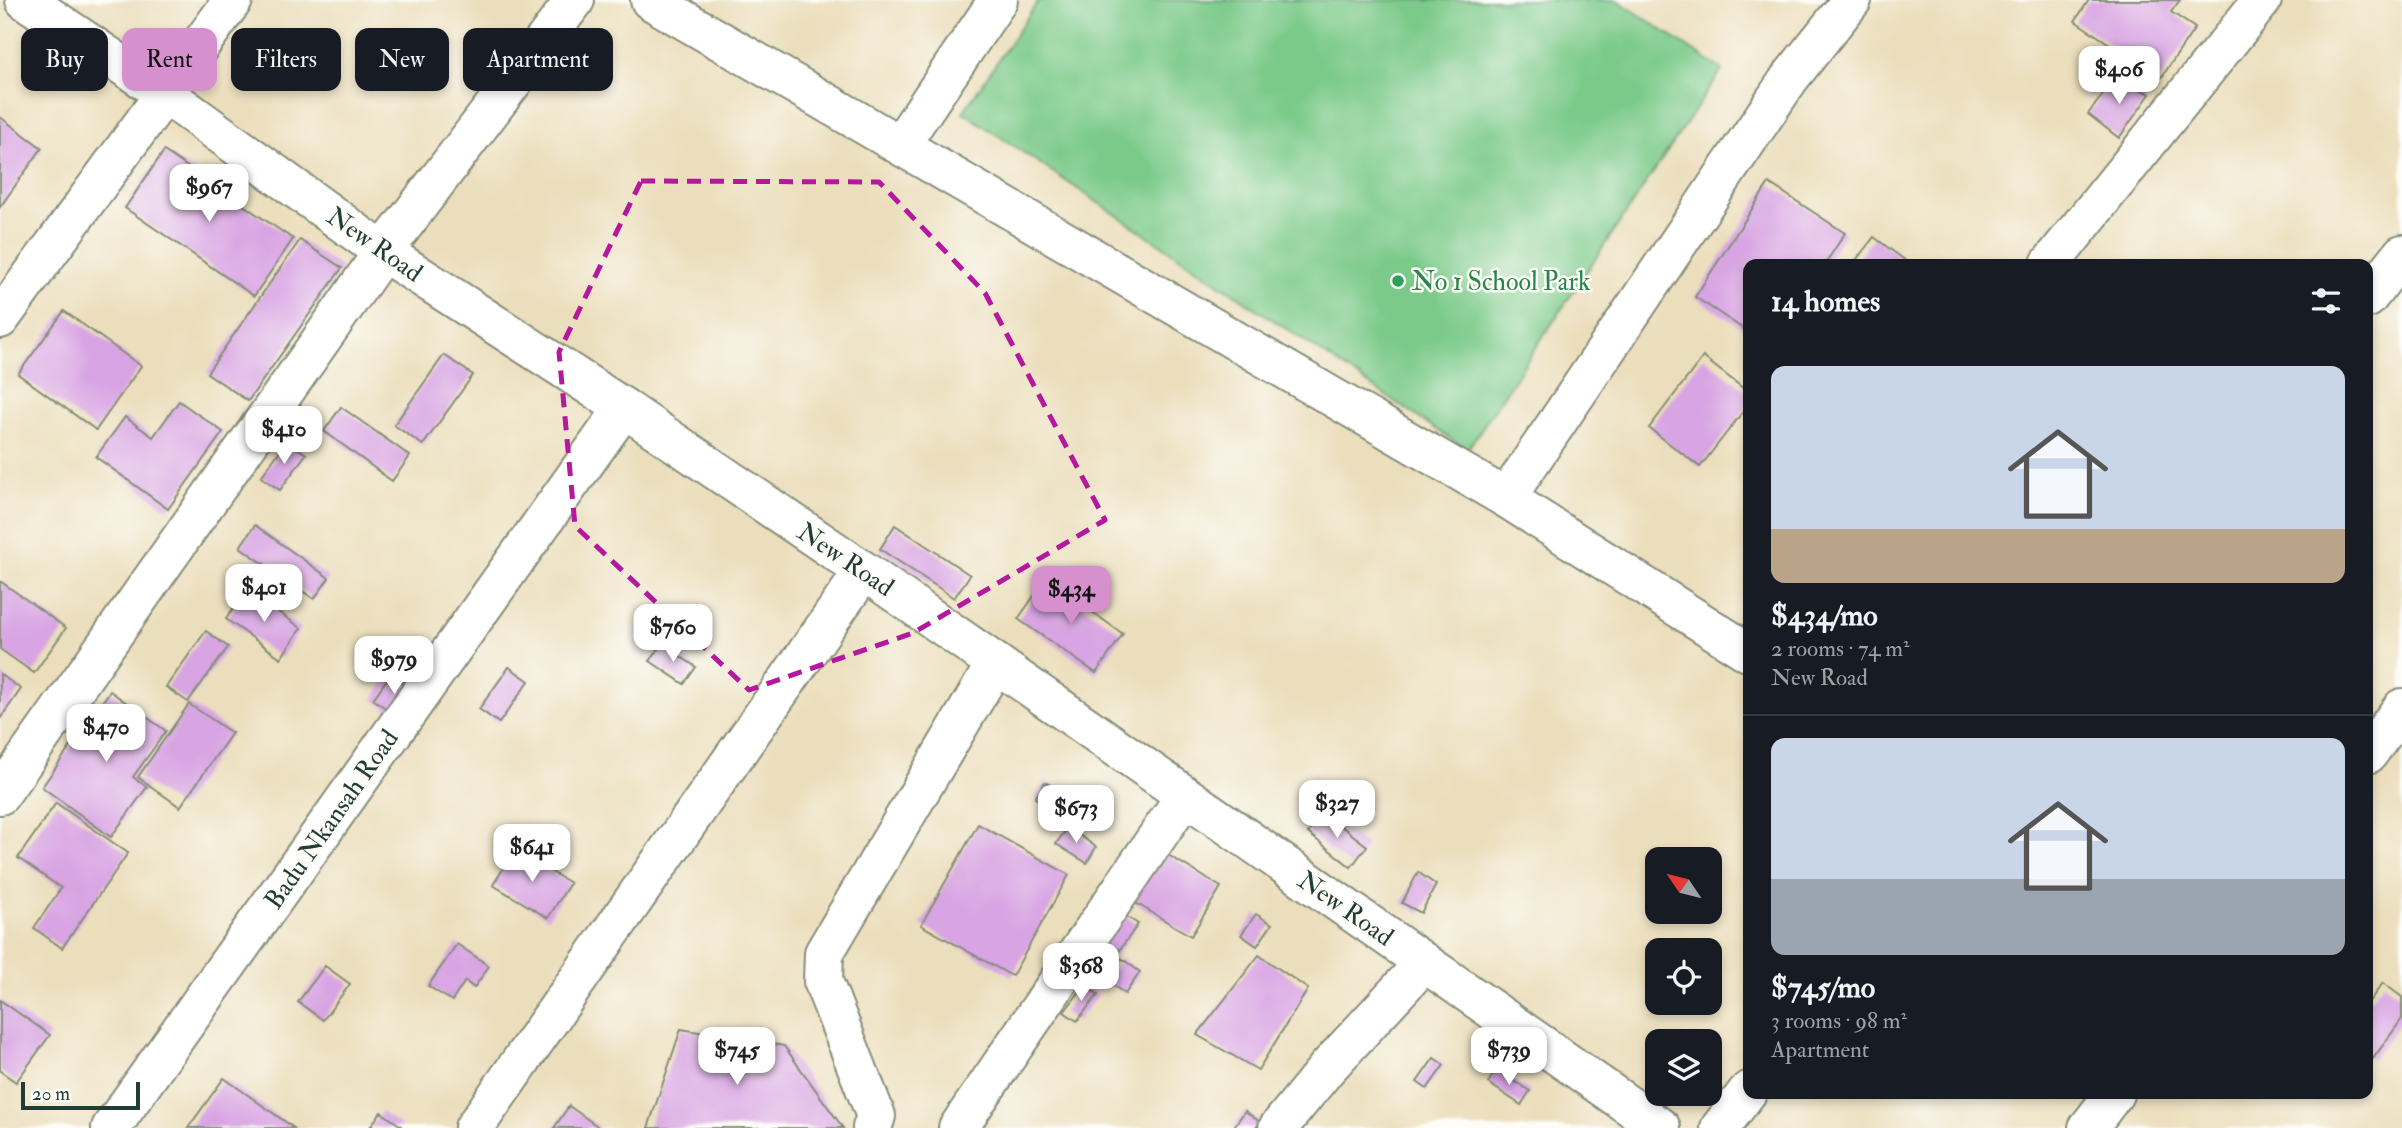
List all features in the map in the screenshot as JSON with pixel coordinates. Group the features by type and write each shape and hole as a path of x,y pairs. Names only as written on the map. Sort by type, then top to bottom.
{"street":[{"name":"New Road","path":"25,0 165,94 383,252 624,408 864,571 1424,963 1645,1124"},
{"path":"0,319 233,0"},
{"path":"0,795 383,252 575,0"},
{"path":"650,0 1506,498 1743,644"},
{"path":"900,145 998,0"},
{"path":"1506,498 1789,79 1852,0"},
{"path":"2054,259 2262,0"},
{"path":"2373,292 2402,254"},
{"name":"Badu Nkansah Road","path":"111,1128 624,408"},
{"path":"474,1128 864,571"},
{"path":"872,1128 876,1116 823,981 824,953 996,663"},
{"path":"2373,747 2402,708"},
{"path":"958,1128 1185,796"},
{"path":"1278,1128 1327,1068 1424,963"},
{"path":"1720,1128 1743,1098"},
{"path":"2088,1128 2110,1099"}],"highlighted area":[{"path":"641,181 879,182 985,293 1105,520 913,633 749,690 575,526 559,352"}],"green space":[{"name":"No 1 School Park","path":"1039,0 1617,0 1722,70 1467,450 963,112"}],"building":[{"path":"2089,0 2180,0 2171,12 2195,28 2161,78 2075,21"},
{"path":"2116,78 2150,94 2119,138 2088,114"},
{"path":"0,117 42,148 0,207"},
{"path":"164,151 293,239 254,296 125,208"},
{"path":"1769,183 1845,233 1828,259 1743,259 1743,329 1695,297"},
{"path":"1874,237 1903,259 1857,259"},
{"path":"300,240 342,268 248,401 207,373"},
{"path":"64,311 141,366 96,430 18,374"},
{"path":"444,355 473,375 423,445 394,425"},
{"path":"1703,357 1743,388 1743,411 1700,467 1649,428"},
{"path":"179,401 223,432 168,509 96,457 125,417 153,437"},
{"path":"341,407 410,456 392,481 324,431"},
{"path":"287,441 306,454 280,490 261,477"},
{"path":"255,525 329,578 314,599 240,547"},
{"path":"895,525 970,575 954,598 880,549"},
{"path":"1046,579 1123,634 1096,673 1018,619"},
{"path":"0,581 66,628 34,673 0,649"},
{"path":"247,590 301,628 281,658 226,619"},
{"path":"206,631 228,647 188,702 166,687"},
{"path":"662,644 696,667 684,684 650,661"},
{"path":"509,667 529,681 499,723 479,709"},
{"path":"0,674 21,689 0,719"},
{"path":"390,675 415,692 398,717 373,699"},
{"path":"110,691 166,731 133,777 147,787 111,837 42,787"},
{"path":"189,704 232,733 180,807 138,777"},
{"path":"1045,782 1091,808 1081,824 1035,798"},
{"path":"56,803 128,853 62,948 34,928 61,888 18,858"},
{"path":"1323,812 1367,846 1351,867 1308,833"},
{"path":"978,824 1069,875 1012,976 921,925"},
{"path":"1068,827 1096,847 1087,863 1056,844"},
{"path":"1158,849 1221,887 1191,936 1129,899"},
{"path":"515,850 570,883 548,918 493,885"},
{"path":"1418,872 1436,885 1421,913 1402,903"},
{"path":"1122,914 1138,924 1114,958 1099,947"},
{"path":"1256,914 1272,924 1257,946 1241,935"},
{"path":"457,944 489,966 474,988 465,981 452,1001 428,986"},
{"path":"1259,955 1308,989 1258,1070 1197,1035"},
{"path":"1121,958 1140,972 1125,994 1106,980"},
{"path":"325,966 350,984 323,1020 298,1002"},
{"path":"2383,983 2402,997 2402,1019 2373,1059 2373,996"},
{"path":"1085,985 1098,995 1077,1021 1064,1012"},
{"path":"0,1000 50,1035 16,1082 0,1071"},
{"path":"681,1029 784,1046 843,1128 648,1128"},
{"path":"1434,1058 1444,1065 1427,1089 1417,1082"},
{"path":"1496,1070 1530,1091 1521,1105 1488,1083"},
{"path":"224,1078 294,1128 188,1128"},
{"path":"569,1106 600,1128 554,1128"},
{"path":"1245,1111 1260,1122 1256,1128 1233,1128"},
{"path":"381,1112 401,1126 400,1128 370,1127"}],"place":[{"name":"No 1 School Park","path":"1398,281"}]}
